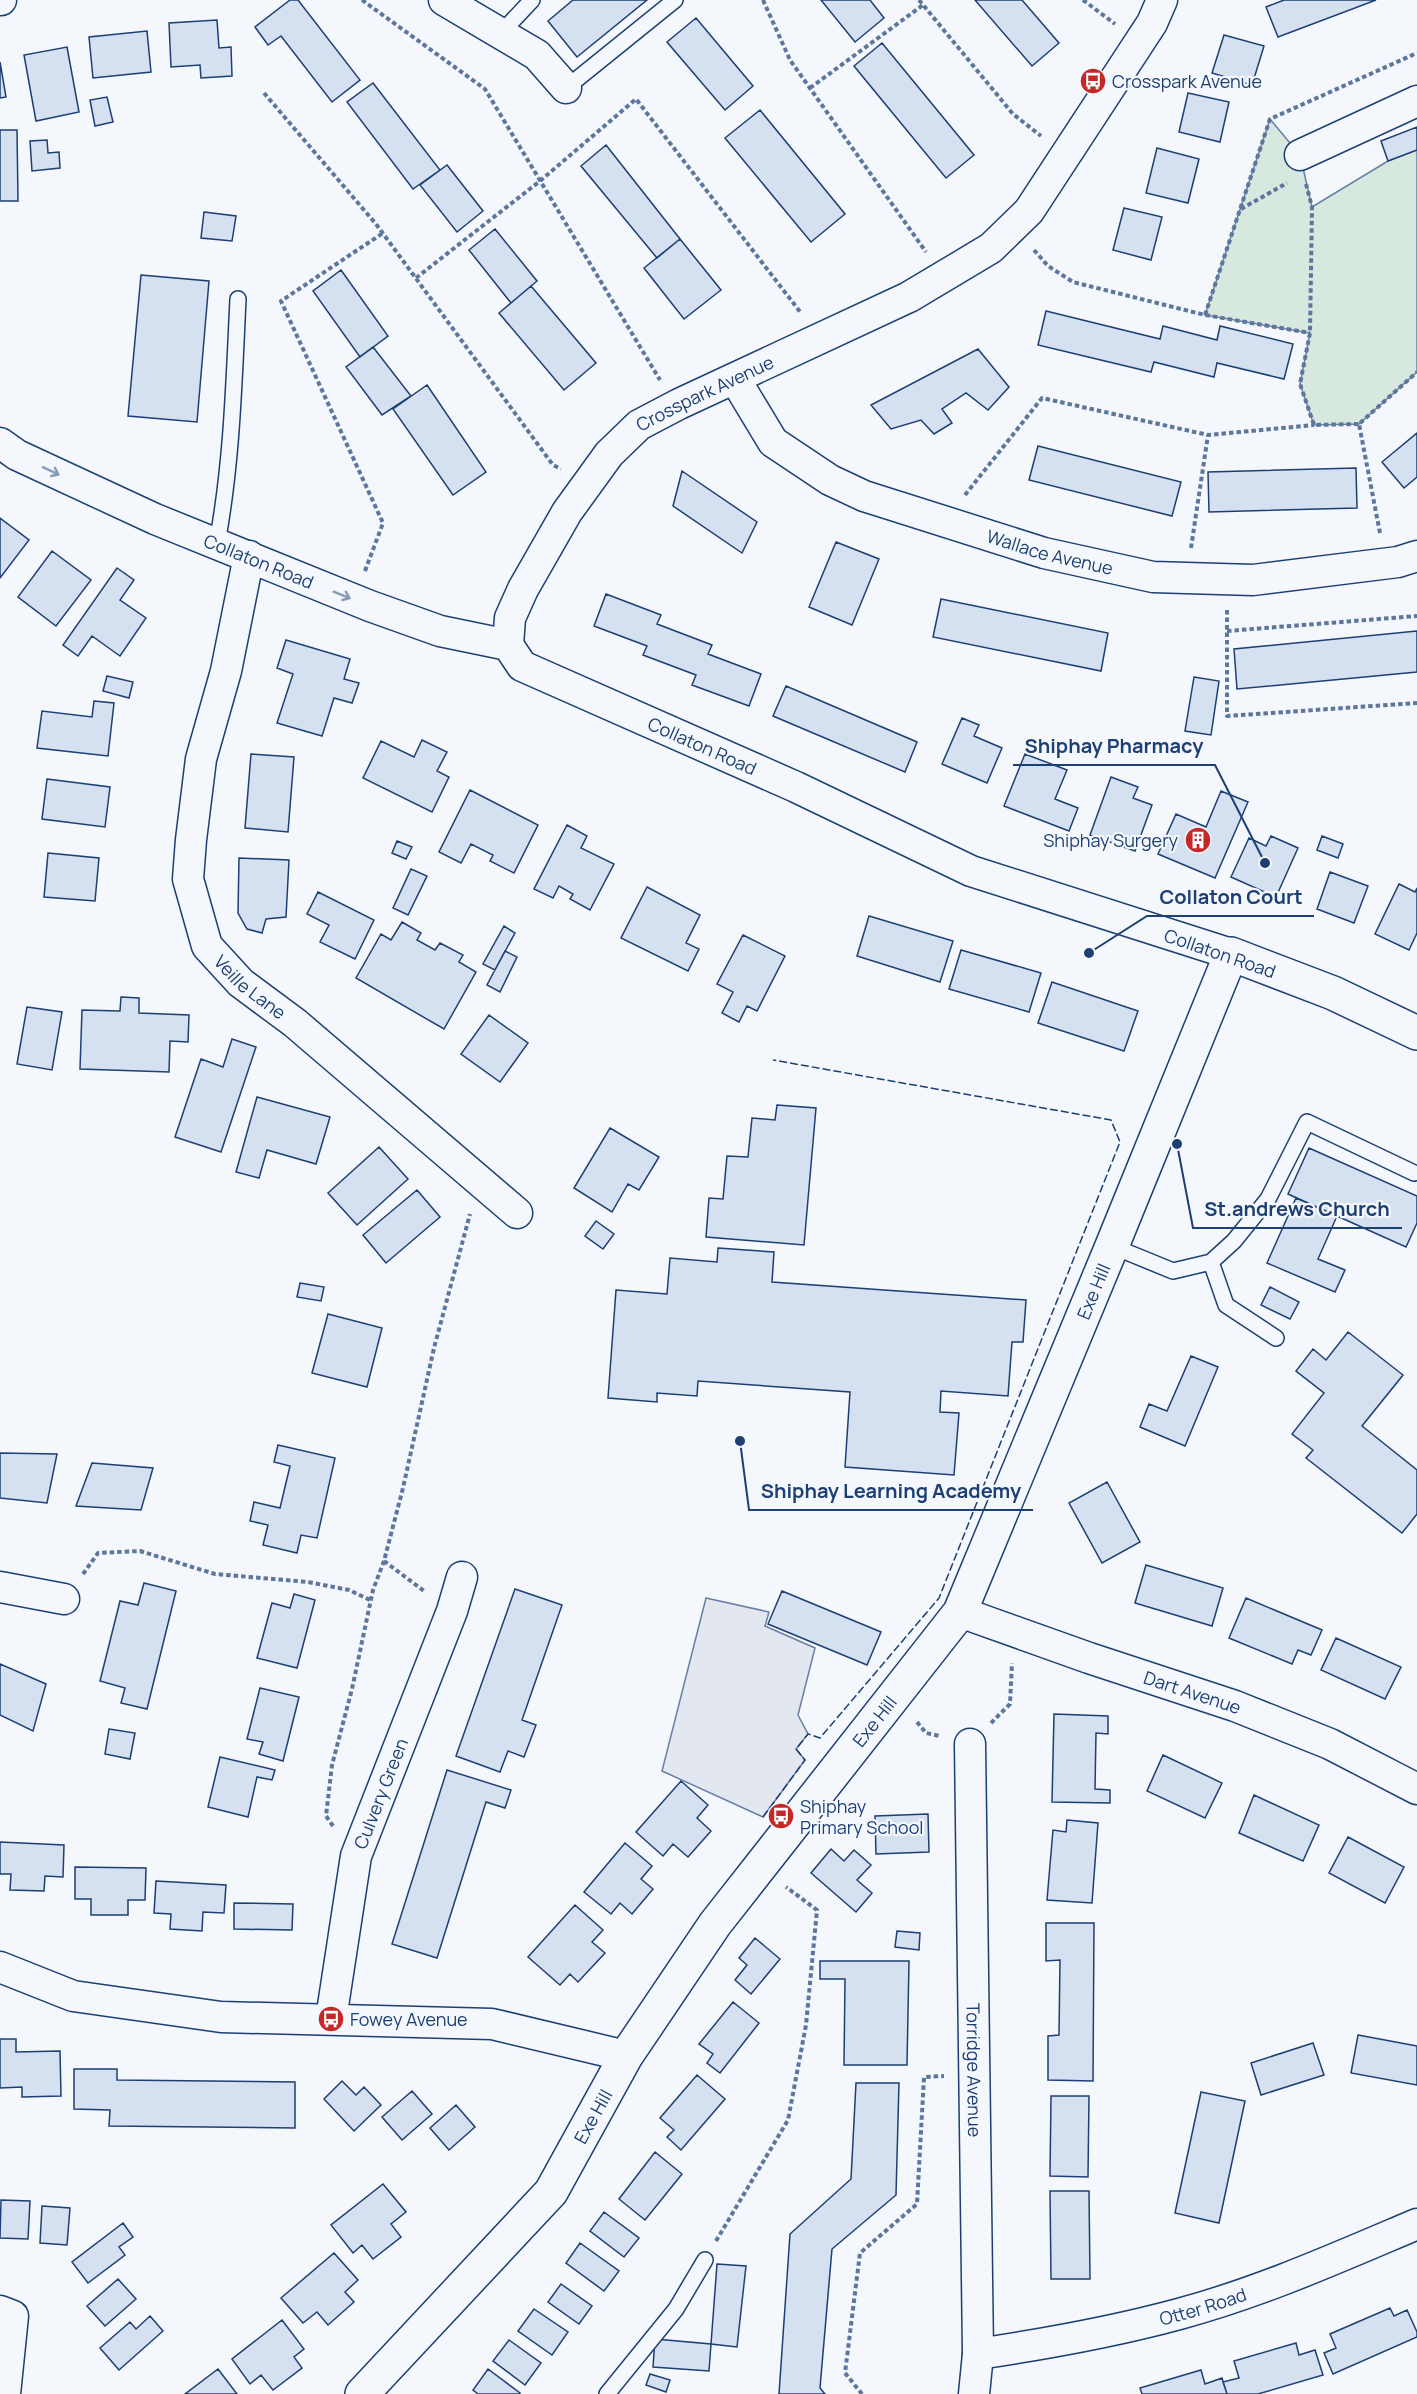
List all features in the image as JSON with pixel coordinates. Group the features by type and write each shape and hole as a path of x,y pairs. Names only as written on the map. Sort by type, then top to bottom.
{"street":[{"path":"444,0 537,55 566,88"},
{"name":"Crosspark Avenue","path":"508,645 510,618 523,589 567,512 609,454 639,425 679,404 909,297 991,248 1029,211 1152,23 1162,0"},
{"path":"1302,164 1417,101"},
{"name":"Wallace Avenue","path":"735,379 773,442 830,480 864,496 1044,553 1153,577 1253,580 1385,564 1417,556"},
{"name":"Collaton Road","path":"0,443 17,455 155,519 355,600 440,631 508,645 522,666 796,787 970,871 1231,954 1333,993 1417,1032"},
{"name":"Veille Lane","path":"249,556 226,671 201,759 191,840 188,879 207,946 241,982 295,1023 478,1182 517,1213"},
{"name":"Exe Hill","path":"362,2394 551,2192 626,2056 715,1924 960,1612 1231,954"},
{"name":"Culvery Green","path":"331,2019 356,1856 452,1611 462,1577"},
{"path":"0,1587 64,1599"},
{"name":"Dart Avenue","path":"960,1612 1089,1658 1235,1706 1330,1744 1417,1789"},
{"name":"Torridge Avenue","path":"970,1744 978,2354 974,2394"},
{"path":"0,1967 73,1996 221,2017 492,2024 626,2056"},
{"name":"Otter Road","path":"978,2354 1068,2340 1179,2314 1284,2279 1417,2224"},
{"path":"0,2311 13,2316 5,2394"}],"lane":[{"path":"501,33 532,0"},
{"path":"566,88 675,0"},
{"path":"217,543 226,495 232,426 238,299"},
{"path":"1112,1246 1173,1271 1211,1262 1234,1240 1268,1199 1307,1122 1414,1173"},
{"path":"1211,1262 1226,1305 1276,1338"},
{"path":"608,2394 676,2309 705,2260"}],"path":[{"path":"362,0 485,89 656,374 679,404"},
{"path":"763,0 790,60 943,277"},
{"path":"919,0 1013,114 1066,155"},
{"path":"1083,0 1140,42"},
{"path":"810,88 923,5"},
{"path":"264,93 383,233 554,465 588,483"},
{"path":"416,279 540,181 636,99 821,339"},
{"path":"1240,209 1302,164 1312,207 1310,333 1300,384 1314,425"},
{"path":"1013,226 1048,266 1073,282 1204,315 1310,333"},
{"path":"355,600 383,523 281,301 383,233"},
{"path":"944,521 1042,398 1208,435 1314,425 1359,424 1417,372"},
{"path":"1359,424 1385,564"},
{"path":"1187,578 1208,435"},
{"path":"1228,579 1227,716 1417,702"},
{"path":"1227,631 1417,616"},
{"path":"356,1856 326,1816 332,1765 352,1689 370,1600 384,1561 403,1488 434,1348 478,1182"},
{"path":"64,1599 98,1553 140,1551 215,1574 308,1582 349,1590 370,1600"},
{"path":"384,1561 452,1611"},
{"path":"894,1694 926,1732 970,1744 1010,1704 1014,1631"},
{"path":"705,2260 788,2120 806,2025 817,1910 759,1868"},
{"path":"862,2394 845,2373 860,2253 917,2204 924,2077 974,2075"}],"shaded area":[{"path":"1270,119 1300,155 1312,207 1388,161 1417,150 1417,372 1359,424 1314,425 1300,384 1310,333 1205,315"},
{"path":"706,1598 769,1612 765,1626 815,1648 798,1715 808,1734 796,1749 805,1760 763,1817 662,1771"}],"building":[{"path":"290,0 298,0 360,80 332,102 281,36 268,45 255,27"},
{"path":"573,0 647,0 577,57 548,21"},
{"path":"821,0 870,0 884,18 855,42"},
{"path":"975,0 1022,0 1059,43 1032,66"},
{"path":"1284,0 1376,0 1278,37 1266,7"},
{"path":"696,18 753,86 725,110 667,42"},
{"path":"217,20 219,48 231,47 232,76 201,78 200,65 171,67 169,23"},
{"path":"147,31 151,72 93,78 89,37"},
{"path":"1224,35 1264,46 1252,85 1212,73"},
{"path":"882,43 974,155 946,178 854,66"},
{"path":"67,47 79,112 36,121 24,55"},
{"path":"0,62 6,97 0,98"},
{"path":"373,83 440,170 413,189 347,102"},
{"path":"1188,93 1229,102 1220,142 1179,132"},
{"path":"107,97 113,122 95,126 90,100"},
{"path":"760,110 845,214 811,242 725,138"},
{"path":"1417,127 1417,150 1388,161 1381,141"},
{"path":"0,130 17,130 18,201 0,201"},
{"path":"47,140 48,153 59,152 60,168 32,171 30,141"},
{"path":"606,145 680,239 657,258 581,166"},
{"path":"1157,148 1199,159 1188,203 1146,193"},
{"path":"447,165 483,211 457,232 420,185"},
{"path":"1124,208 1162,217 1151,260 1113,250"},
{"path":"204,212 236,216 232,241 201,238"},
{"path":"495,229 537,281 511,303 469,250"},
{"path":"680,239 721,290 684,319 644,268"},
{"path":"341,270 388,336 360,357 313,291"},
{"path":"141,275 209,281 197,422 128,416"},
{"path":"531,286 596,363 564,390 499,313"},
{"path":"1046,311 1160,339 1163,326 1217,340 1220,326 1293,344 1284,379 1217,363 1214,377 1154,362 1151,372 1038,345"},
{"path":"373,347 411,396 382,415 346,367"},
{"path":"978,349 1009,387 988,410 966,393 942,409 952,423 934,434 921,420 891,429 871,405"},
{"path":"427,385 486,472 453,495 393,409"},
{"path":"1417,433 1417,477 1404,488 1382,462"},
{"path":"1038,446 1181,482 1172,516 1029,480"},
{"path":"1356,468 1357,508 1209,512 1208,472"},
{"path":"682,471 757,522 742,553 673,506"},
{"path":"0,518 29,540 0,578"},
{"path":"836,542 879,559 852,625 809,607"},
{"path":"52,551 91,580 56,626 18,597"},
{"path":"117,568 134,580 120,600 146,618 120,656 92,636 78,656 63,645"},
{"path":"606,594 661,615 657,624 712,645 708,654 761,674 749,706 692,685 696,675 643,655 647,646 594,626"},
{"path":"941,599 1108,633 1101,671 933,637"},
{"path":"1417,631 1417,672 1237,689 1234,649"},
{"path":"286,640 350,659 344,679 359,683 352,703 334,698 322,736 277,723 293,674 277,668"},
{"path":"107,676 133,682 129,698 103,691"},
{"path":"1194,677 1219,681 1211,735 1185,731"},
{"path":"786,686 917,742 905,772 773,716"},
{"path":"94,701 114,703 108,756 37,748 42,711 92,717"},
{"path":"962,718 979,725 974,736 1002,748 987,783 942,764"},
{"path":"422,740 447,752 437,771 449,777 432,812 363,778 381,741 414,757"},
{"path":"251,754 294,757 288,832 245,828"},
{"path":"1025,754 1067,770 1055,799 1078,808 1069,831 1004,806"},
{"path":"1111,777 1138,787 1133,798 1152,805 1135,851 1090,835"},
{"path":"47,779 110,787 105,827 42,819"},
{"path":"470,790 538,825 514,873 490,861 493,855 471,844 461,863 439,852"},
{"name":"Shiphay Surgery","path":"1221,791 1248,802 1215,878 1158,854 1176,814 1206,827"},
{"path":"567,825 587,836 581,848 614,864 590,910 570,899 573,894 559,886 553,898 534,889"},
{"path":"1271,836 1298,848 1276,897 1231,877 1249,838 1266,846"},
{"path":"1322,836 1343,844 1338,858 1317,850"},
{"path":"397,841 412,847 406,859 392,853"},
{"path":"48,853 99,858 95,901 44,897"},
{"path":"239,858 289,860 286,917 266,919 262,933 247,929 238,913"},
{"path":"411,869 427,876 408,915 393,908"},
{"path":"1330,872 1368,886 1354,923 1317,909"},
{"path":"1399,884 1415,892 1417,888 1417,933 1409,950 1375,934"},
{"path":"647,887 700,915 686,943 699,949 688,971 621,938"},
{"path":"318,892 374,920 355,959 320,942 329,925 307,914"},
{"path":"869,916 953,941 940,982 857,956"},
{"path":"402,922 421,933 417,940 435,950 440,943 463,955 459,962 476,972 444,1029 356,978 381,934 391,940"},
{"path":"504,926 515,933 495,970 483,964"},
{"path":"743,935 785,956 757,1011 747,1006 739,1022 722,1013 733,992 717,984"},
{"path":"961,950 1041,973 1029,1012 949,989"},
{"path":"505,951 517,957 500,992 487,985"},
{"path":"1052,982 1138,1011 1124,1051 1038,1023"},
{"path":"121,997 139,998 139,1013 189,1015 188,1042 170,1041 169,1072 80,1069 82,1010 120,1011"},
{"path":"27,1007 62,1012 52,1070 17,1064"},
{"path":"489,1015 528,1043 500,1082 461,1054"},
{"path":"232,1039 256,1047 221,1152 175,1137 201,1059 223,1067"},
{"path":"257,1097 330,1117 316,1164 267,1150 259,1178 236,1172"},
{"path":"777,1105 816,1108 804,1245 706,1237 709,1198 723,1199 727,1156 748,1157 752,1118 775,1120"},
{"path":"610,1128 659,1157 639,1190 628,1184 612,1212 574,1188"},
{"path":"379,1147 408,1179 357,1225 328,1193"},
{"path":"1309,1148 1417,1196 1417,1223 1406,1247 1288,1194"},
{"path":"417,1190 440,1217 386,1263 363,1235"},
{"path":"1296,1198 1337,1216 1318,1259 1345,1270 1335,1292 1267,1263"},
{"path":"596,1221 614,1234 603,1249 585,1236"},
{"path":"718,1248 774,1252 772,1282 1026,1300 1023,1342 1012,1342 1008,1396 941,1391 940,1412 959,1413 954,1475 845,1467 850,1392 698,1381 697,1396 657,1393 657,1402 608,1398 616,1290 667,1294 670,1258 717,1262"},
{"path":"300,1283 324,1287 321,1301 297,1297"},
{"path":"1270,1287 1299,1302 1290,1319 1261,1305"},
{"path":"328,1314 382,1328 367,1387 312,1373"},
{"path":"1348,1332 1403,1375 1362,1426 1417,1470 1417,1514 1402,1533 1306,1458 1313,1450 1292,1434 1324,1393 1296,1371 1313,1349 1326,1360"},
{"path":"1191,1356 1218,1367 1185,1446 1140,1427 1149,1404 1167,1411"},
{"path":"278,1445 335,1458 317,1538 301,1535 297,1553 263,1545 268,1525 250,1521 254,1502 280,1508 290,1466 274,1462"},
{"path":"0,1453 57,1454 47,1503 0,1498"},
{"path":"92,1463 153,1468 141,1510 76,1506"},
{"path":"1107,1482 1140,1542 1102,1563 1069,1503"},
{"path":"1146,1565 1223,1588 1212,1626 1135,1603"},
{"path":"144,1583 176,1591 147,1709 121,1703 125,1688 100,1681 120,1601 138,1605"},
{"path":"515,1589 562,1605 522,1720 536,1725 524,1757 508,1751 500,1772 456,1756"},
{"path":"782,1591 881,1632 867,1665 768,1624"},
{"path":"294,1594 315,1600 297,1668 257,1658 272,1603 290,1608"},
{"path":"1246,1598 1322,1630 1311,1655 1298,1650 1292,1664 1229,1638"},
{"path":"1336,1638 1401,1667 1385,1699 1321,1670"},
{"path":"0,1664 46,1684 33,1731 0,1715"},
{"path":"260,1688 299,1697 283,1761 259,1754 263,1742 247,1739"},
{"path":"1054,1714 1108,1716 1108,1734 1096,1733 1095,1789 1110,1790 1110,1803 1052,1802"},
{"path":"109,1729 135,1733 130,1759 105,1754"},
{"path":"1163,1755 1222,1783 1205,1818 1147,1791"},
{"path":"220,1757 275,1770 272,1780 257,1777 248,1817 208,1807"},
{"path":"447,1770 511,1790 505,1808 486,1802 437,1958 392,1944"},
{"path":"681,1781 708,1805 697,1818 711,1831 688,1857 673,1844 663,1856 636,1832"},
{"path":"1254,1795 1319,1825 1303,1861 1239,1833"},
{"path":"928,1814 929,1852 876,1854 875,1816"},
{"path":"1067,1820 1098,1823 1092,1903 1047,1900 1053,1830 1066,1832"},
{"path":"1348,1837 1404,1867 1385,1903 1329,1873"},
{"path":"0,1842 64,1845 63,1877 45,1876 44,1891 10,1890 11,1874 0,1874"},
{"path":"625,1843 652,1866 641,1879 653,1889 632,1914 620,1903 611,1914 584,1892"},
{"path":"831,1849 844,1861 854,1850 871,1865 857,1880 872,1893 856,1912 811,1873"},
{"path":"75,1867 146,1868 145,1900 128,1900 128,1915 91,1915 91,1899 75,1899"},
{"path":"156,1881 226,1885 224,1913 203,1912 202,1931 170,1929 171,1914 154,1913"},
{"path":"234,1903 293,1904 292,1930 234,1929"},
{"path":"575,1905 603,1930 592,1942 605,1953 578,1982 570,1974 560,1985 528,1957"},
{"path":"1046,1923 1094,1923 1093,2081 1048,2080 1048,2036 1059,2035 1060,1960 1046,1961"},
{"path":"897,1931 920,1933 919,1950 895,1947"},
{"path":"755,1938 780,1959 751,1994 735,1980 747,1965 739,1958"},
{"path":"820,1961 909,1961 907,2065 844,2065 845,1979 820,1979"},
{"path":"733,2002 759,2023 720,2073 707,2063 713,2054 699,2044"},
{"path":"1358,2035 1417,2046 1417,2085 1351,2073"},
{"path":"0,2039 16,2039 16,2052 60,2051 61,2096 22,2097 22,2087 0,2088"},
{"path":"1313,2043 1324,2075 1261,2095 1251,2063"},
{"path":"74,2069 117,2069 117,2080 295,2082 295,2128 109,2126 110,2110 74,2109"},
{"path":"697,2075 725,2099 681,2150 667,2137 674,2130 660,2118"},
{"path":"342,2081 356,2095 364,2087 381,2105 354,2131 324,2099"},
{"path":"856,2083 899,2083 896,2195 832,2249 820,2388 825,2394 779,2394 790,2234 851,2179"},
{"path":"412,2091 432,2114 402,2140 382,2117"},
{"path":"1201,2092 1245,2101 1219,2223 1175,2213"},
{"path":"1051,2096 1089,2096 1088,2177 1050,2176"},
{"path":"456,2105 475,2127 449,2150 430,2128"},
{"path":"655,2152 682,2174 645,2220 619,2199"},
{"path":"383,2184 406,2212 391,2224 401,2237 373,2259 362,2245 353,2253 331,2225"},
{"path":"1050,2191 1089,2191 1090,2279 1051,2279"},
{"path":"1,2200 30,2201 28,2239 0,2238"},
{"path":"42,2206 70,2208 67,2245 40,2243"},
{"path":"604,2212 639,2238 624,2257 590,2231"},
{"path":"123,2223 133,2237 119,2247 125,2255 88,2283 72,2262"},
{"path":"580,2243 619,2271 604,2291 566,2263"},
{"path":"334,2253 358,2280 345,2292 354,2302 328,2325 317,2312 303,2323 281,2298"},
{"path":"717,2264 746,2266 737,2347 711,2344"},
{"path":"118,2279 136,2299 105,2326 87,2306"},
{"path":"561,2284 592,2306 579,2324 548,2302"},
{"path":"1390,2308 1394,2316 1407,2310 1417,2337 1333,2374 1324,2353 1336,2348 1330,2334"},
{"path":"534,2309 568,2332 552,2355 518,2331"},
{"path":"150,2316 163,2331 119,2370 100,2348 130,2322 136,2329"},
{"path":"282,2320 304,2349 294,2357 302,2368 273,2390 261,2375 250,2384 232,2359"},
{"path":"655,2339 711,2344 709,2371 653,2367"},
{"path":"509,2340 541,2363 525,2385 493,2361"},
{"path":"1296,2343 1299,2355 1315,2350 1323,2375 1258,2394 1227,2394 1223,2382 1239,2378 1234,2361"},
{"path":"218,2369 237,2394 185,2394"},
{"path":"488,2369 520,2393 478,2394 473,2390"},
{"path":"1201,2370 1205,2384 1222,2378 1227,2394 1142,2394 1140,2388"},
{"path":"650,2374 670,2380 666,2392 646,2385"}],"fence":[{"path":"763,1817 805,1760 796,1749 808,1734 820,1738 939,1598 1120,1142 1111,1120 773,1060"}],"place":[{"name":"Crosspark Avenue","path":"1093,81"},
{"name":"Shiphay Surgery","path":"1198,840"},
{"name":"Shiphay Pharmacy","path":"1265,863"},
{"name":"Collaton Court","path":"1089,953"},
{"name":"St.andrews Church","path":"1177,1144"},
{"name":"Shiphay Learning Academy","path":"740,1441"},
{"name":"Shiphay Primary School","path":"781,1816"},
{"name":"Fowey Avenue","path":"331,2019"}]}
